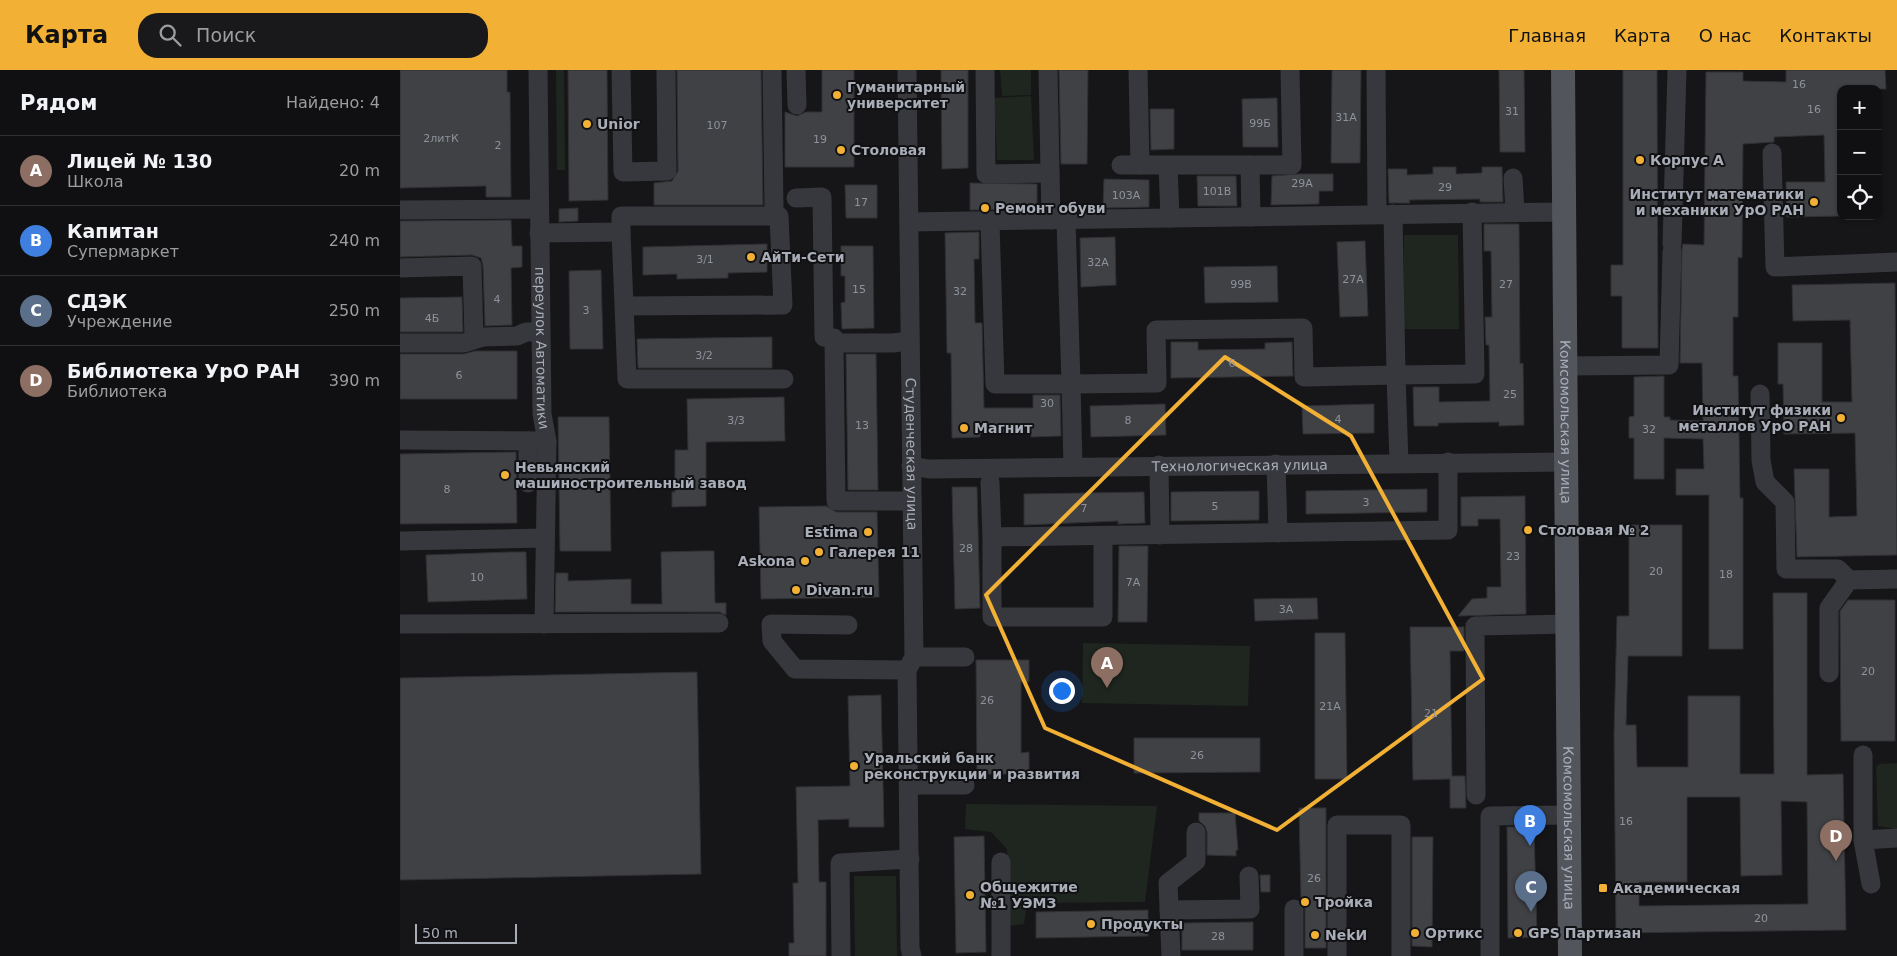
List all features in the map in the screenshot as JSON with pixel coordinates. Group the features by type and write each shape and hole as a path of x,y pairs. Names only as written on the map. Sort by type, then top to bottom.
{"main road":[{"name":"Комсомольская улица","path":"1563,70 1570,956"}],"street":[{"name":"переулок Автоматики","path":"538,70 540,332 542,414 547,441 544,624"},
{"path":"621,70 623,172 667,171 666,70"},
{"path":"772,70 774,207"},
{"path":"796,70 796,105"},
{"name":"Студенческая улица","path":"907,70 912,501 909,785 910,948 912,956"},
{"path":"985,70 986,174 1050,173"},
{"path":"1048,70 1050,173 1058,220 1072,384 1073,466"},
{"path":"1138,70 1140,165"},
{"path":"1120,165 1292,165 1290,70"},
{"path":"1376,70 1396,375 1399,463"},
{"path":"1566,366 1669,365 1677,70"},
{"path":"1772,153 1775,268 1897,262"},
{"path":"1168,165 1170,218"},
{"path":"1250,165 1252,217"},
{"path":"1513,178 1515,212"},
{"path":"796,198 822,197 824,338 834,338 836,501 912,501"},
{"path":"400,210 539,209"},
{"path":"990,222 995,384 1158,383 1156,330 1303,328 1304,377 1475,374 1472,212"},
{"path":"909,222 1564,212"},
{"path":"626,306 783,305 779,216 621,216 621,232 626,306 627,379 784,379"},
{"path":"539,233 621,232"},
{"path":"400,268 472,266 474,338"},
{"path":"400,343 464,343 474,338 517,336 526,332 540,332"},
{"path":"834,343 893,343 909,341"},
{"path":"1760,394 1762,467 1765,482 1785,502 1786,569 1838,569 1849,580 1897,578"},
{"path":"400,440 547,441"},
{"path":"528,441 528,483"},
{"path":"992,537 1448,530 1448,462"},
{"name":"Технологическая улица","path":"911,466 929,469 1567,462"},
{"path":"1276,464 1278,533"},
{"path":"1159,465 1160,535"},
{"path":"990,482 992,617 1103,617 1103,536"},
{"path":"400,541 545,538"},
{"path":"1829,673 1829,608 1849,580"},
{"path":"400,624 719,623"},
{"path":"848,625 772,624 772,641 795,669 910,664 965,657"},
{"path":"1476,795 1476,626 1567,624"},
{"path":"1863,756 1863,840 1871,884"},
{"path":"909,785 965,785"},
{"path":"1490,956 1490,816 1569,815"},
{"path":"1338,956 1337,825 1401,824 1401,956"},
{"path":"1170,956 1168,883 1196,861 1196,832"},
{"path":"1863,840 1897,838"},
{"path":"841,956 840,863 910,859"},
{"path":"1001,862 1001,956"},
{"path":"1169,910 1250,909 1249,876"},
{"path":"1294,908 1294,956"}],"highlighted area":[{"path":"1225,357 1351,436 1483,679 1277,830 1045,728 986,595"}],"shaded area":[{"path":"556,70 564,70 565,170 557,170"},
{"path":"1000,70 1031,70 1031,95 1002,96"},
{"path":"1031,96 1034,160 997,160 994,98"},
{"path":"1404,235 1458,235 1459,329 1404,329"},
{"path":"1083,643 1250,646 1248,706 1082,703"},
{"path":"1897,763 1897,829 1878,826 1876,767 1880,764"},
{"path":"966,804 1157,806 1145,902 1027,903 1024,924 1009,926 1007,849 991,832 965,829"},
{"path":"854,876 896,876 897,956 855,956"}],"building":[{"path":"400,70 507,70 507,92 510,92 511,197 486,197 486,186 400,188"},
{"path":"568,70 607,70 608,200 569,201"},
{"path":"677,70 761,70 763,205 654,205 654,183 672,181 678,171"},
{"path":"822,70 854,70 854,167 785,167 785,112 797,116 806,112 822,112"},
{"path":"941,70 968,70 968,168 942,169"},
{"path":"1059,70 1088,70 1087,164 1061,164"},
{"path":"1332,70 1361,70 1360,163 1331,163"},
{"path":"1499,70 1524,70 1525,152 1500,152"},
{"name":"Корпус А","path":"1623,70 1657,70 1658,348 1622,348 1622,296 1611,296 1611,265 1623,265"},
{"path":"1786,70 1885,70 1886,89 1882,89 1882,85 1837,85 1837,216 1787,217 1786,182 1825,182 1824,135 1774,137 1774,142 1743,144 1742,258 1738,257 1738,317 1733,317 1733,376 1738,376 1740,498 1743,498 1743,649 1709,649 1709,495 1676,495 1676,469 1704,469 1703,439 1664,438 1664,479 1634,479 1634,438 1629,438 1629,417 1634,416 1634,377 1664,376 1664,417 1670,417 1670,420 1703,421 1702,363 1680,363 1682,248 1683,244 1704,245 1706,72 1743,72 1743,81 1786,82"},
{"path":"1277,98 1278,147 1243,147 1242,99"},
{"path":"1150,109 1174,109 1174,149 1151,150"},
{"path":"1433,167 1456,167 1456,174 1482,173 1482,167 1502,167 1503,202 1480,202 1480,199 1409,200 1410,203 1389,203 1388,169 1407,169 1407,175 1433,174"},
{"path":"1333,174 1333,191 1319,191 1319,204 1271,205 1272,176"},
{"path":"1197,176 1236,176 1237,206 1198,206"},
{"path":"1104,179 1149,180 1149,207 1103,208"},
{"path":"970,183 1037,184 1037,209 970,210"},
{"path":"845,185 877,185 877,218 846,218"},
{"path":"578,208 578,221 559,222 559,209"},
{"path":"511,220 512,246 522,246 522,267 511,268 512,325 485,326 483,266 481,258 472,255 400,257 400,221"},
{"path":"1484,224 1519,224 1520,364 1523,363 1524,425 1499,426 1499,422 1438,423 1438,426 1414,426 1413,387 1439,387 1439,402 1490,401 1489,345 1486,345 1485,317 1492,317 1491,251 1484,251"},
{"path":"979,232 979,259 974,259 975,323 982,323 984,408 1033,408 1033,395 1060,395 1061,436 1031,437 1031,432 980,433 980,437 952,438 951,353 947,353 945,233"},
{"path":"1115,237 1116,285 1081,287 1080,238"},
{"path":"1365,241 1368,316 1340,317 1337,242"},
{"path":"767,244 767,272 728,273 728,278 677,279 677,274 643,275 643,247"},
{"path":"841,246 873,246 874,328 842,329 841,303 845,302 845,276 841,276"},
{"path":"1277,266 1278,302 1205,303 1204,267"},
{"path":"601,270 603,349 570,349 569,271"},
{"name":"Институт физики металлов УрО РАН","path":"1895,283 1897,555 1797,557 1794,469 1829,469 1829,517 1857,516 1855,433 1784,434 1783,384 1778,384 1778,343 1822,343 1822,402 1852,402 1850,320 1793,321 1792,285"},
{"path":"462,297 463,332 400,332 400,298"},
{"path":"772,337 772,368 638,368 637,339"},
{"path":"1171,342 1198,342 1198,350 1265,349 1265,343 1292,342 1293,376 1171,378"},
{"path":"475,351 517,351 517,399 400,399 400,354 464,354"},
{"path":"846,354 876,354 878,490 848,490"},
{"path":"784,397 785,441 706,442 706,506 672,507 672,492 675,492 675,450 688,450 687,399"},
{"path":"1165,404 1166,435 1091,437 1090,406"},
{"path":"1374,404 1374,433 1303,434 1302,406"},
{"path":"558,417 609,417 611,551 560,551"},
{"path":"516,452 517,523 400,524 400,454"},
{"path":"952,487 977,487 980,608 955,609"},
{"path":"1427,489 1427,512 1306,514 1306,491"},
{"path":"1259,491 1259,520 1171,521 1171,492"},
{"path":"1144,492 1145,523 1118,524 1118,521 1024,525 1024,494"},
{"path":"1525,496 1526,614 1458,616 1472,599 1487,598 1487,587 1501,587 1500,519 1478,519 1478,526 1461,526 1461,497"},
{"name":"Галерея 11","path":"826,506 836,512 877,512 879,597 761,599 759,507"},
{"path":"1629,525 1682,525 1682,656 1628,656 1626,725 1636,725 1637,767 1688,767 1688,696 1740,696 1740,774 1774,774 1773,593 1807,593 1807,775 1843,774 1846,930 1616,933 1614,736 1617,616 1629,616","holes":["1687,797 1740,797 1741,876 1782,875 1781,801 1807,802 1808,904 1639,906 1639,882 1687,882"]},
{"path":"1119,546 1148,546 1147,622 1118,622"},
{"path":"714,551 715,603 726,603 726,615 719,612 555,612 556,573 568,573 568,581 631,579 631,604 662,604 661,552"},
{"path":"526,552 527,599 428,602 426,555"},
{"path":"1317,598 1318,619 1255,621 1254,599"},
{"path":"1848,600 1895,600 1895,741 1841,741 1840,611"},
{"path":"1410,627 1464,627 1464,651 1450,651 1452,776 1465,776 1466,808 1450,808 1450,779 1413,780"},
{"path":"1315,633 1345,633 1347,779 1315,779"},
{"path":"976,660 1029,660 1029,682 1021,682 1021,753 1029,752 1029,774 977,774"},
{"path":"697,672 701,874 400,880 400,678"},
{"path":"881,695 884,827 849,827 849,819 818,820 819,882 826,882 826,956 789,956 789,943 794,943 793,883 798,883 796,787 850,786 848,696"},
{"path":"1134,738 1260,738 1260,772 1134,773"},
{"path":"1299,808 1326,808 1326,948 1305,948 1305,909 1301,900"},
{"path":"1199,813 1235,813 1238,850 1236,850 1236,856 1207,855 1207,832 1205,826 1199,821"},
{"path":"1507,827 1534,827 1537,937 1508,938"},
{"name":"Общежитие №1 УЭМЗ","path":"984,836 986,952 956,953 954,837"},
{"path":"1412,837 1433,837 1432,947 1412,946"},
{"path":"1260,875 1270,875 1270,892 1261,892"},
{"path":"1148,910 1148,936 1036,938 1036,912"},
{"path":"1253,922 1253,950 1182,950 1182,923"}],"place":[{"name":"Гуманитарный университет","path":"837,95"},
{"name":"Unior","path":"587,124"},
{"name":"Столовая","path":"841,150"},
{"name":"Корпус А","path":"1640,160"},
{"name":"Институт математики и механики УрО РАН","path":"1814,202"},
{"name":"Ремонт обуви","path":"985,208"},
{"name":"АйТи-Сети","path":"751,257"},
{"name":"Институт физики металлов УрО РАН","path":"1841,418"},
{"name":"Магнит","path":"964,428"},
{"name":"Невьянский машиностроительный завод","path":"505,475"},
{"name":"Столовая № 2","path":"1528,530"},
{"name":"Estima","path":"868,532"},
{"name":"Галерея 11","path":"819,552"},
{"name":"Askona","path":"805,561"},
{"name":"Divan.ru","path":"796,590"},
{"name":"Лицей № 130","path":"1107,688"},
{"name":"Уральский банк реконструкции и развития","path":"854,766"},
{"name":"Капитан","path":"1530,846"},
{"name":"Библиотека УрО РАН","path":"1836,861"},
{"name":"Академическая","path":"1603,888"},
{"name":"Общежитие №1 УЭМЗ","path":"970,895"},
{"name":"Тройка","path":"1305,902"},
{"name":"СДЭК","path":"1531,912"},
{"name":"Продукты","path":"1091,924"},
{"name":"Ортикс","path":"1415,933"},
{"name":"GPS Партизан","path":"1518,933"},
{"name":"NekИ","path":"1315,935"}]}
